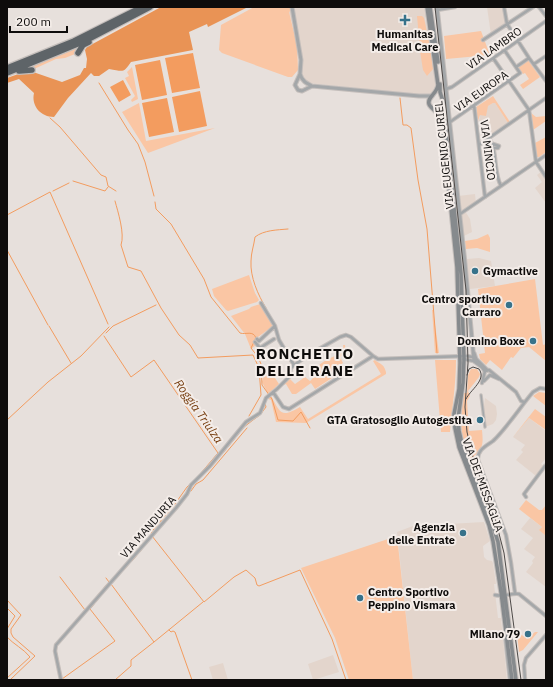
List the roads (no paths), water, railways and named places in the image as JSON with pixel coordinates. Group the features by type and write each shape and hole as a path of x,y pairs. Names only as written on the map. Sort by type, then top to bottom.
{"highway":[{"path":"7,68 80,39 142,7"},
{"path":"7,74 72,46 150,7"},
{"path":"78,53 83,45 104,34 120,23"},
{"path":"7,74 21,70 32,70"}],"main road":[{"name":"VIA EUGENIO CURIEL","path":"429,7 435,41 441,97"},
{"name":"VIA EUGENIO CURIEL","path":"429,7 438,85 436,92 432,95"},
{"path":"428,101 432,95 441,97"},
{"name":"VIA DEI MISSAGLIA","path":"441,97 443,102 442,105 460,264 462,357 454,414 456,434 459,447 489,525 504,596 516,680"},
{"name":"VIA DEI MISSAGLIA","path":"428,101 429,106 434,109 442,121 457,267 462,357"},
{"path":"434,109 442,105"},
{"name":"VIA DEI MISSAGLIA","path":"504,596 504,616 511,680"}],"street":[{"path":"292,7 300,50 300,74 302,80 306,84 312,86 419,96 432,95"},
{"path":"428,21 429,7"},
{"path":"437,8 455,7"},
{"path":"504,7 506,24 546,81"},
{"path":"483,40 533,7"},
{"path":"539,7 546,16"},
{"name":"VIA EUGENIO CURIEL","path":"437,8 460,214 474,359"},
{"name":"VIA LAMBRO","path":"446,91 546,22"},
{"path":"504,50 516,67 529,58"},
{"path":"534,64 546,56"},
{"path":"493,58 529,110 536,162 546,176"},
{"name":"VIA EUROPA","path":"450,122 520,74 516,67"},
{"path":"300,74 295,85 296,89 302,91 305,88 312,86"},
{"path":"305,88 306,84"},
{"path":"446,85 452,87"},
{"path":"419,96 428,101"},
{"path":"480,145 546,98"},
{"name":"VIA MINCIO","path":"474,106 480,145 485,197"},
{"path":"489,138 493,144 498,180 501,186"},
{"path":"493,144 499,146 494,148"},
{"path":"460,214 546,155"},
{"path":"261,303 275,326 279,340 294,365"},
{"path":"274,339 260,348 256,341 263,338 275,326"},
{"name":"VIA MANDURIA","path":"61,680 55,651 56,646 173,512 191,485 210,466 246,422 260,413 269,395 289,377 291,368 312,353 341,336 350,336 373,356"},
{"path":"263,338 266,344"},
{"path":"273,392 283,407 289,408 373,356 383,359 462,357 474,359 488,373 499,379 525,402"},
{"path":"515,593 506,534 478,457 480,452 496,438 528,398 536,390 542,388 546,389"},
{"path":"481,395 485,427"},
{"path":"522,400 528,398"},
{"path":"521,406 522,400"},
{"path":"526,497 524,494 545,466"},
{"path":"495,595 504,596 515,593 519,594 546,616"},
{"path":"525,680 524,666 526,658 546,635"}],"waterway":[{"path":"99,83 138,144 145,162 154,196"},
{"path":"400,98 403,125 407,125 411,128 418,180 427,229 437,353"},
{"name":"Roggia Triulza","path":"50,118 60,127 101,175 106,177 108,186 116,191"},
{"path":"73,181 105,191 108,187"},
{"path":"53,191 69,183"},
{"path":"7,215 50,192 108,324"},
{"path":"115,201 122,229 121,245 128,267 141,271 161,308 179,335 190,345 198,358 253,355 259,368 261,395 249,416"},
{"path":"155,202 156,209 171,224 204,279 211,297 240,333 251,333 255,336 256,338 251,348 261,364 262,385 272,399 278,420 293,421 301,412 310,428"},
{"path":"266,308 257,292 251,267 255,237 266,232 288,229"},
{"path":"7,250 48,325"},
{"name":"Roggia Triulza","path":"106,333 113,326 156,305"},
{"path":"49,326 71,363"},
{"path":"7,420 48,382 81,356 109,327"},
{"name":"Roggia Triulza","path":"104,336 131,377 154,360 218,453 201,473"},
{"path":"222,454 244,427 260,415 266,407 265,403"},
{"path":"191,491 196,484 203,480 247,428"},
{"name":"Roggia Triulza","path":"192,486 209,468"},
{"name":"Roggia Triulza","path":"153,530 187,487 199,475"},
{"path":"188,495 190,489"},
{"path":"180,505 183,500"},
{"name":"Roggia Triulza","path":"132,561 157,531"},
{"name":"Roggia Triulza","path":"152,536 204,602 234,577 246,570 255,578 257,585 259,586 300,570 332,639 346,680"},
{"name":"Roggia Triulza","path":"128,565 111,584 154,642 203,602"},
{"path":"60,577 85,610"},
{"path":"87,608 109,582 106,578"},
{"path":"56,650 62,679 115,641 90,609 103,593"},
{"path":"7,600 21,615 11,629 11,633 13,637 35,656 10,680"},
{"path":"7,608 15,616 7,629"},
{"path":"57,646 70,630"},
{"path":"169,630 171,632 175,632 192,680"},
{"path":"7,637 25,651 30,657 7,678"},
{"name":"Roggia Triulza","path":"115,680 131,666 131,660 154,642"}],"tram line":[{"path":"435,7 466,290 468,363 465,407 467,432 474,461 495,518 504,553 521,680"},
{"path":"466,399 477,385 481,377 481,373 479,369 473,367 469,369 467,375"}],"place":[{"name":"Humanitas Medical Care","path":"405,20"},
{"name":"Gymactive","path":"475,271"},
{"name":"Centro sportivo Carraro","path":"509,305"},
{"name":"Domino Boxe","path":"533,341"},
{"name":"GTA Gratosoglio Autogestita","path":"480,420"},
{"name":"Agenzia delle Entrate","path":"463,533"},
{"name":"Centro Sportivo Peppino Vismara","path":"360,598"},
{"name":"Milano 79","path":"528,634"}],"district":[{"name":"RONCHETTO DELLE RANE","path":"305,362"}]}
